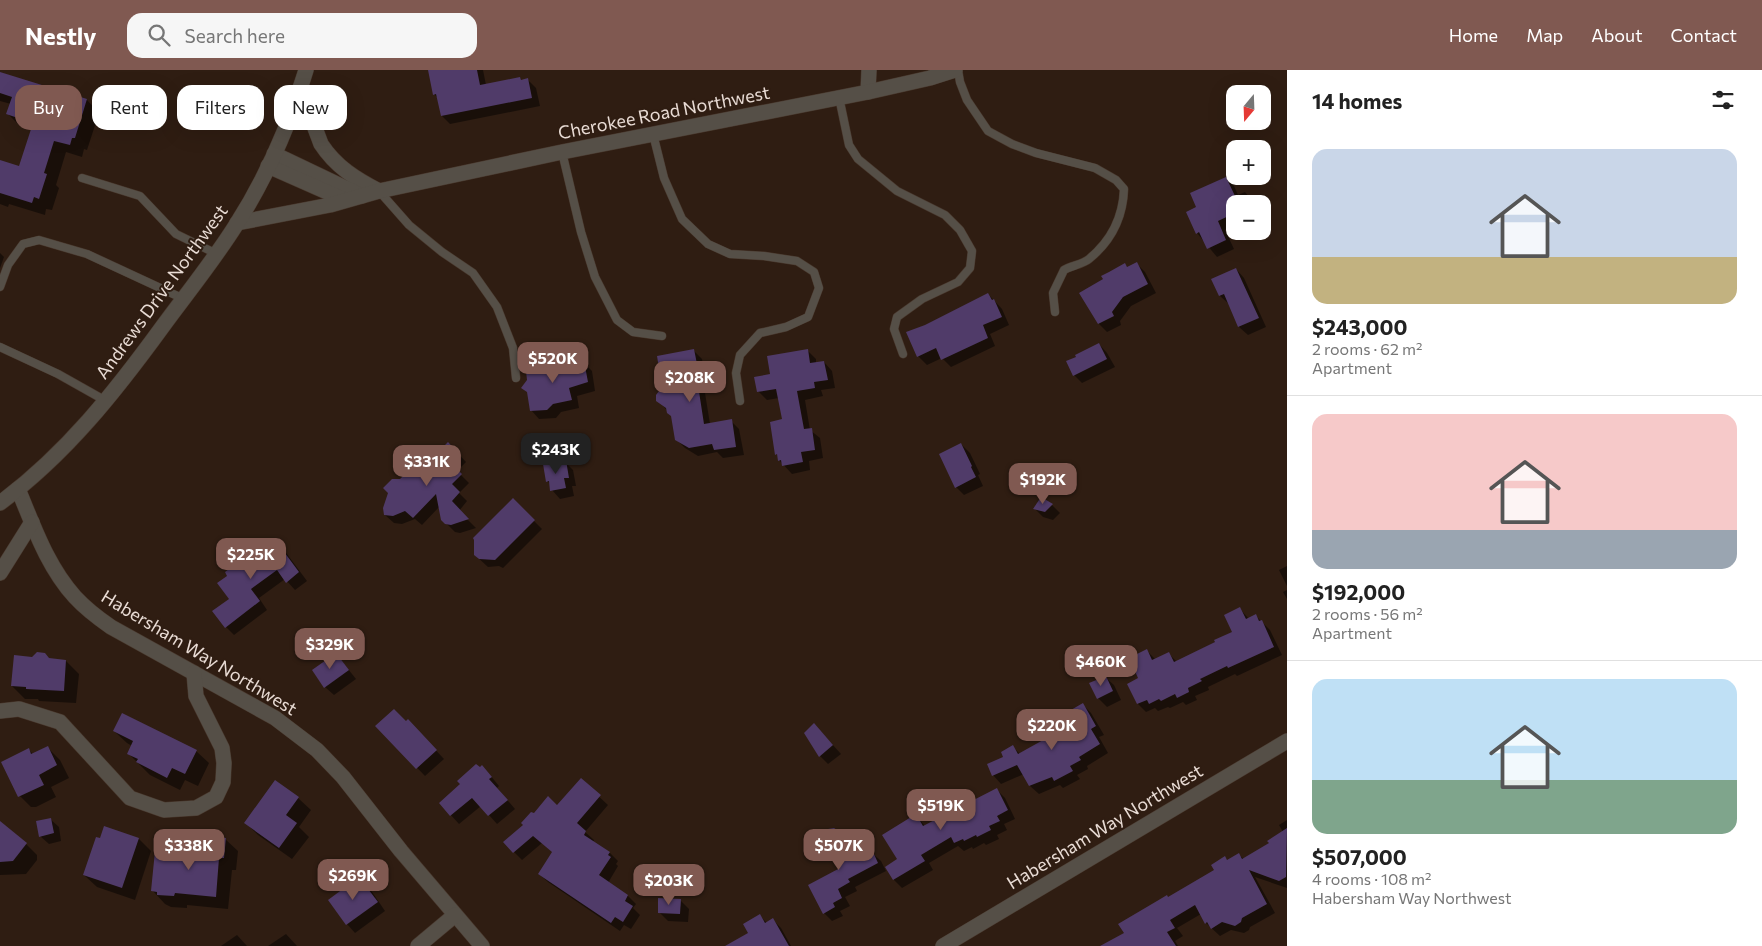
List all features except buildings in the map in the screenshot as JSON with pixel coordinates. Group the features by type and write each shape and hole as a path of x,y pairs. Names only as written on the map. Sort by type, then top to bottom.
{"street":[{"name":"Andrews Drive Northwest","path":"301,85 306,70"},
{"path":"868,92 869,70"},
{"name":"Cherokee Road Northwest","path":"237,223 562,152 868,92 957,70"},
{"name":"Andrews Drive Northwest","path":"0,503 68,444 122,382 217,254 237,223 271,160 283,130"},
{"path":"315,130 327,152 345,172 379,192"},
{"path":"271,160 362,196"},
{"path":"271,160 345,200"},
{"name":"Habersham Way Northwest","path":"18,489 46,556 59,578 87,608 111,626 276,718 318,750 343,777 401,851 482,946"},
{"path":"0,572 32,522"},
{"path":"0,711 19,708 60,722 130,798 164,810 196,808 216,797 223,782 224,763 222,748 196,696 194,673"},
{"name":"Habersham Way Northwest","path":"943,946 1287,741"},
{"path":"418,946 455,914"}],"lane":[{"path":"957,70 967,100 988,131 1036,154 1095,168 1116,180 1124,190 1123,202 1113,232 1088,260 1064,270 1052,293 1055,312"},
{"path":"839,97 849,146 858,159 897,191 946,215 960,230 972,251 970,268 958,282 922,299 897,317 894,329 903,354"},
{"path":"653,134 664,178 682,219 708,244 730,254 764,256 796,261 814,272 819,288 808,317 786,327 760,333 740,355 736,374 740,401"},
{"path":"562,152 581,232 595,277 617,320 633,332 662,336"},
{"path":"82,178 140,196 176,234 217,254"},
{"path":"379,192 409,225 442,252 473,273 497,307 514,348 516,378"},
{"path":"0,287 8,265 22,244 39,240 86,254 184,298"},
{"path":"0,347 58,374 106,401"}]}
